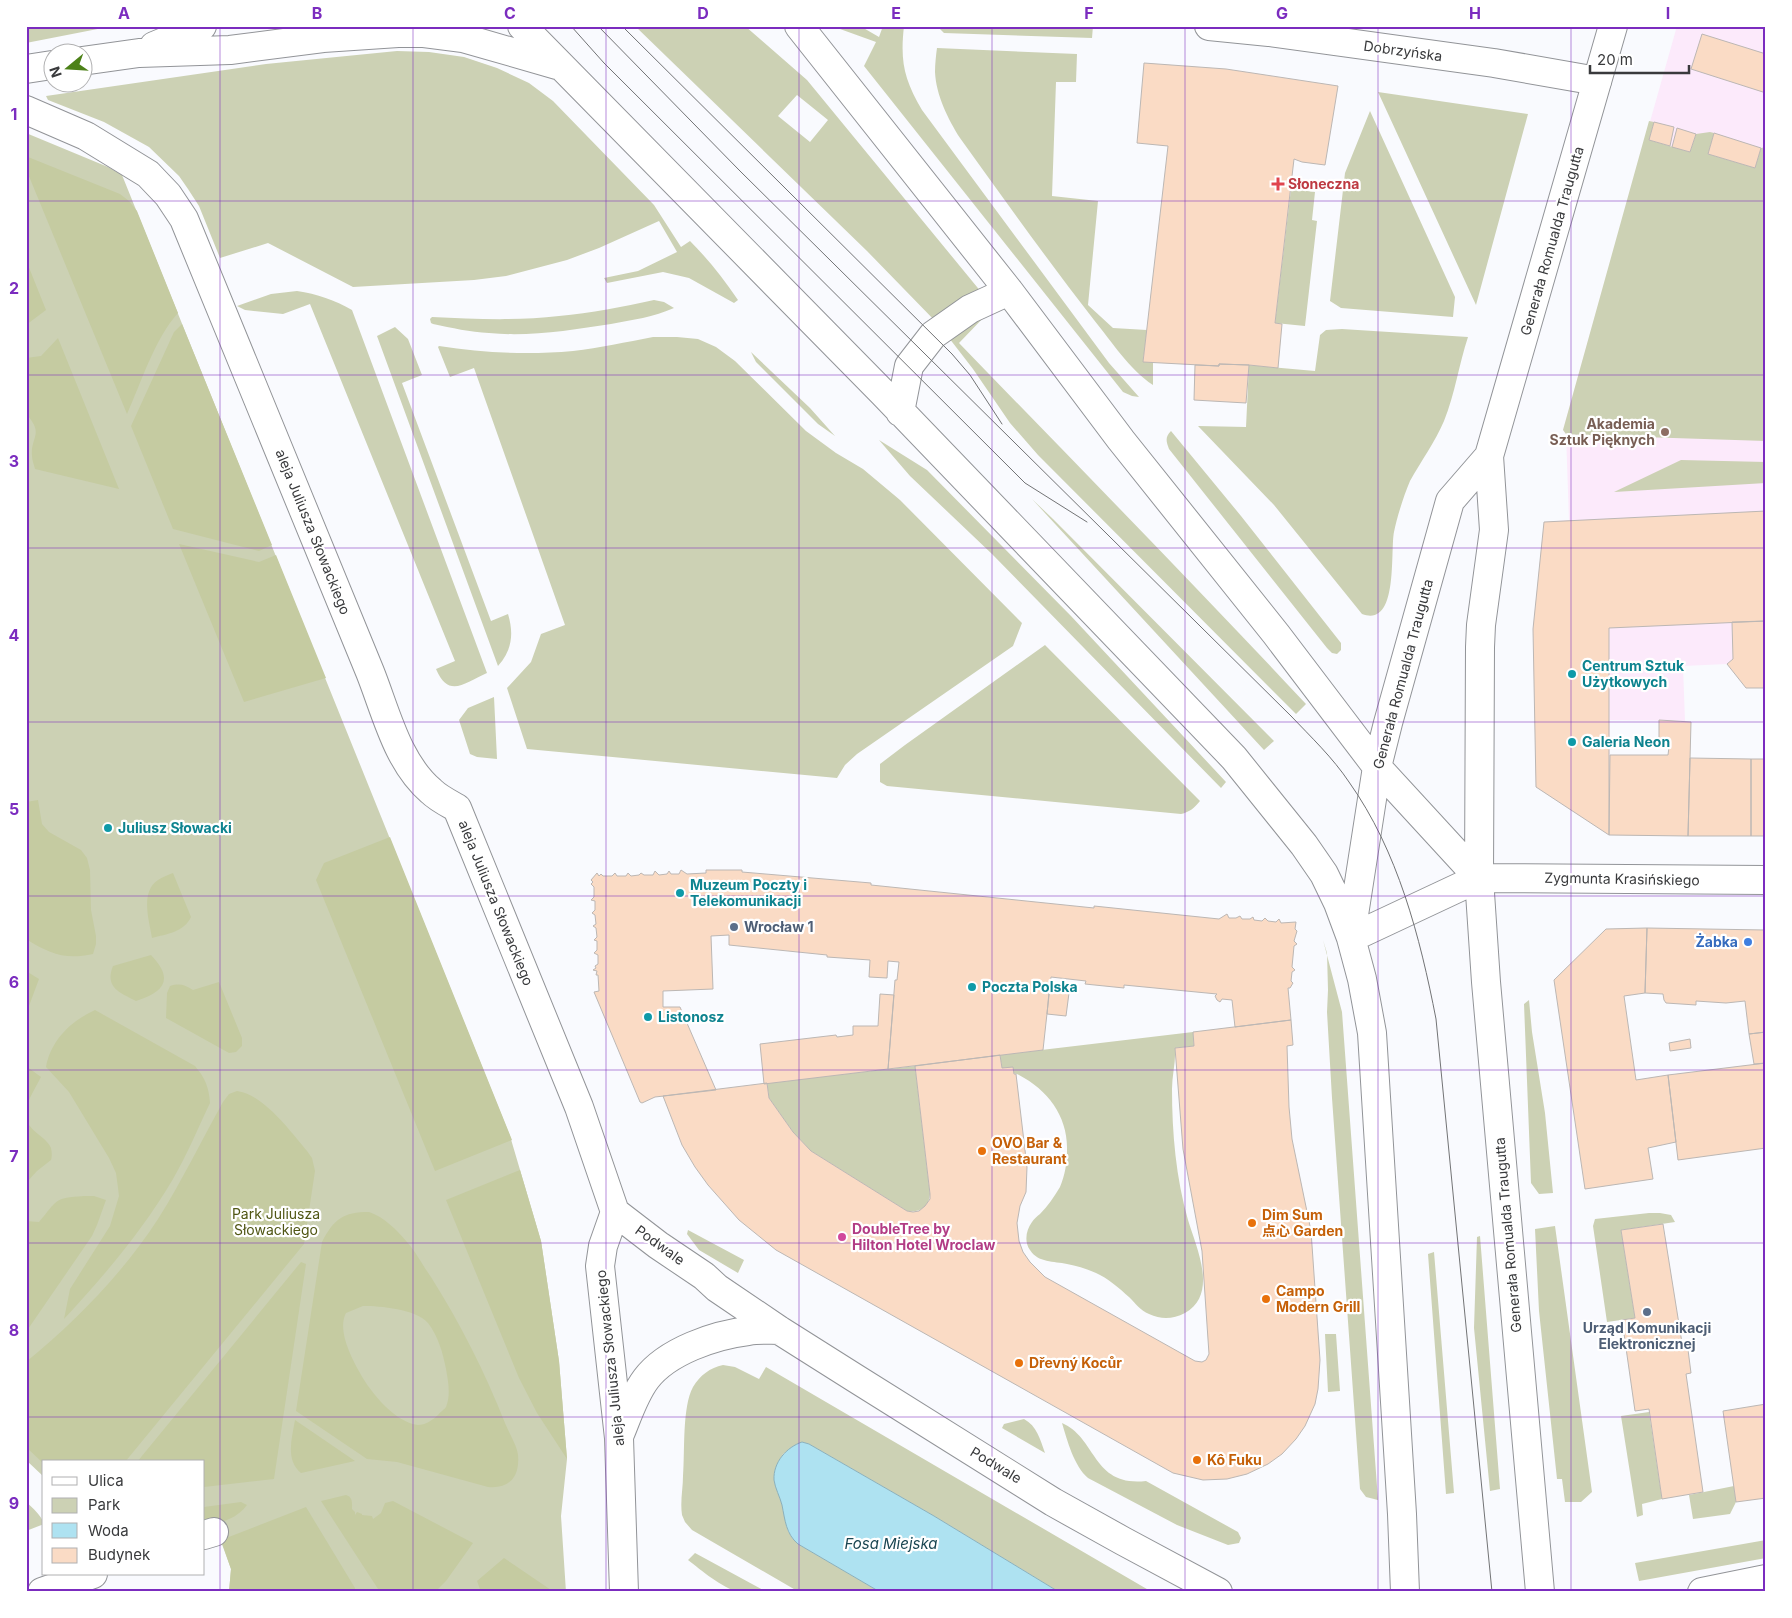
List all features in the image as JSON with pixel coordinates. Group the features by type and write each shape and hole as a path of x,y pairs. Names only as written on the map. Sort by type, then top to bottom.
{"main road":[{"path":"139,52 202,26"},
{"path":"522,26 558,65 900,412 1234,758 1324,874 1338,903 1351,938 1479,878 1377,767 1276,634 1121,440 1009,291 799,26"},
{"name":"Dobrzyńska","path":"1209,26 1269,32 1494,63 1596,81"},
{"name":"Generała Romualda Traugutta","path":"1540,1592 1502,1176 1479,878 1481,625 1494,530 1489,456 1613,26"},
{"path":"92,59 139,52 230,50 323,38 424,32 463,38 558,65"},
{"path":"26,69 42,67"},
{"name":"aleja Juliusza Słowackiego","path":"26,110 86,136 148,174 168,195 184,219 398,744 410,768 431,792 457,808 579,1106 615,1212 603,1246 600,1266 619,1438 624,1592"},
{"path":"900,412 909,366 933,335 970,308 1009,291"},
{"name":"Generała Romualda Traugutta","path":"1405,1592 1372,1033 1362,979 1351,938 1377,767 1450,501 1489,456"},
{"name":"Zygmunta Krasińskiego","path":"1479,878 1766,880"},
{"name":"Podwale","path":"615,1212 658,1245 779,1330 1053,1502 1218,1592"},
{"path":"619,1438 636,1394 659,1364 674,1354 700,1343 748,1330 779,1330"},
{"path":"42,1592 86,1576"},
{"path":"1702,1592 1766,1579"},
{"path":"1762,1592 1766,1590"}],"shaded area":[{"name":"Akademia Sztuk Pięknych","path":"1677,26 1766,26 1766,621 1732,622 1733,659 1727,664 1683,666 1685,721 1610,720 1609,835 1536,787 1533,629 1544,522 1569,520 1566,434 1563,430"}],"green space":[{"path":"26,26 113,26 26,43"},
{"path":"635,26 745,26 807,80 991,304 986,315 959,343 1306,704 1296,714 1038,455 1010,423 973,369 939,325 867,251","holes":["797,95 828,120 810,142 778,116"]},
{"path":"838,26 860,26 879,37 883,26 904,26 903,60 905,70 911,89 922,110 1109,363 1139,397 1123,392 864,66 876,42 840,29"},
{"path":"937,26 1093,26 1092,38 944,33"},
{"path":"937,48 1077,54 1076,82 1056,82 1052,196 1098,201 1088,305 1113,328 1147,330 1143,362 1153,362 1153,385 1136,371 1114,346 1043,253 960,138 940,98 935,72"},
{"path":"397,51 429,52 464,57 497,68 529,83 553,101 654,205 681,247 690,241 697,248 738,300 734,303 689,278 663,272 607,283 604,278 638,271 677,252 659,221 567,260 506,276 474,280 353,287 268,243 220,258 199,206 179,176 149,147 104,122 48,100 46,96 74,92 92,92 92,89 266,64"},
{"path":"1378,92 1528,114 1476,305"},
{"path":"1370,111 1455,297 1453,317 1341,308 1330,301 1345,173"},
{"path":"1649,121 1654,122 1649,140 1690,152 1696,134 1714,133 1708,154 1755,168 1761,148 1766,147 1766,441 1580,435 1566,434 1563,430"},
{"name":"Park Juliusza Słowackiego","path":"26,133 108,167 122,175 510,1136 541,1241 559,1361 567,1459 561,1516 566,1592 374,1592 356,1589 355,1592 229,1592 231,1569 215,1525 205,1524 205,1460 42,1460 42,1475 26,1460"},
{"path":"28,157 120,194 129,201 137,211 178,313 155,348 127,414 26,169 26,159"},
{"path":"1291,189 1315,192 1312,220 1317,221 1305,326 1275,323"},
{"path":"26,260 46,310 26,325"},
{"path":"297,291 326,298 352,310 487,673 464,684 452,686 446,684 436,669 455,661 310,304 283,314 245,310 237,306 271,294"},
{"path":"654,300 664,302 674,308 635,320 550,332 504,334 475,332 433,324 430,319 432,317 543,318 571,315"},
{"path":"182,324 272,545 259,551 173,529 131,426 174,332"},
{"path":"395,327 408,339 422,375 402,383 491,621 508,614 511,642 503,660 498,666 377,336"},
{"path":"1342,329 1468,337 1444,421 1410,481 1403,499 1394,532 1392,570 1387,599 1382,610 1374,615 1362,614 1274,505 1198,426 1246,427 1249,365 1315,371 1320,335 1326,330"},
{"path":"653,337 698,339 716,347 735,361 806,431 836,453 863,469 900,500 1022,623 1013,646 857,754 845,765 837,778 527,749 507,688 531,662 541,634 565,625 474,368 450,377 438,347 506,353 539,353 573,351"},
{"path":"58,338 119,489 35,469 32,450 36,431 35,426 26,414 26,358 41,356"},
{"path":"751,352 810,408 835,436 818,424 756,362"},
{"path":"1171,431 1341,643 1341,650 1337,654 1332,653 1327,648 1169,449 1167,439"},
{"path":"879,440 927,470 1071,616 1226,782 1221,788 992,554 910,476"},
{"path":"1681,460 1766,462 1766,483 1614,492"},
{"path":"1032,499 1053,519 1274,741 1264,750"},
{"path":"179,544 259,562 276,555 326,678 244,702"},
{"path":"1045,645 1200,801 1194,808 1181,814 887,786 880,782 880,764"},
{"path":"494,697 497,759 477,757 470,754 459,720 468,708"},
{"path":"38,800 42,824 49,832 81,850 87,858 90,870 91,910 96,936 93,954 66,956 50,952 26,939 26,802"},
{"path":"390,837 512,1140 435,1171 316,880 324,863"},
{"path":"173,873 191,917 180,929 152,938 147,907 149,892 152,885 158,880"},
{"path":"151,955 158,963 164,978 160,989 136,1001 115,989 111,980 113,966"},
{"path":"1327,955 1342,1012 1378,1500 1366,1497 1360,1489 1332,1098 1327,1012"},
{"path":"26,971 39,979 26,1014"},
{"path":"219,982 242,1038 242,1046 236,1052 229,1053 166,1018 167,993 170,986 182,985 193,990"},
{"path":"1529,1000 1532,1032 1545,1113 1553,1193 1539,1194 1531,1183 1524,1004"},
{"path":"95,1010 195,1066 206,1083 210,1103 178,1170 149,1216 94,1286 64,1319 70,1289 110,1226 119,1196 116,1173 109,1158 69,1092 46,1067 52,1048 63,1032 86,1014"},
{"path":"1193,1032 1194,1046 1175,1048 1172,1089 1173,1122 1180,1188 1200,1256 1203,1282 1201,1294 1195,1305 1181,1315 1163,1318 1143,1311 1118,1287 1100,1275 1067,1264 1047,1261 1037,1257 1028,1247 1026,1236 1030,1225 1043,1211 1060,1187 1067,1160 1066,1138 1060,1116 1047,1097 1029,1081 1002,1068 1000,1055"},
{"path":"26,1066 41,1077 30,1097 26,1110"},
{"path":"915,1066 930,1194 926,1206 916,1211 907,1211 811,1151 793,1132 769,1098 767,1083"},
{"path":"237,1091 257,1099 285,1124 312,1158 315,1171 304,1244 127,1460 42,1460 42,1462 26,1447 26,1362 81,1313 130,1258 167,1205 229,1094"},
{"path":"26,1117 31,1128 48,1143 52,1154 51,1160 26,1183"},
{"path":"520,1170 541,1241 559,1361 567,1459 537,1413 519,1378 446,1200"},
{"path":"94,1196 106,1200 97,1225 92,1236 26,1332 26,1221 39,1222 53,1205 61,1199"},
{"path":"360,1212 369,1212 380,1217 403,1237 431,1277 462,1330 515,1443 518,1455 517,1470 512,1480 507,1484 488,1487 397,1462 367,1459 296,1411 322,1242 335,1222 340,1218","holes":["363,1306 407,1311 422,1318 435,1333 448,1378 449,1393 446,1407 429,1422 418,1425 401,1419 384,1405 364,1381 346,1343 343,1327 346,1313"]},
{"path":"1649,1213 1671,1215 1675,1222 1621,1230 1635,1318 1607,1322 1593,1226 1595,1219"},
{"path":"1555,1226 1592,1492 1581,1502 1565,1502 1562,1479 1557,1479 1539,1311 1535,1229"},
{"path":"688,1230 744,1260 738,1273 699,1250 687,1234"},
{"path":"1480,1236 1500,1489 1490,1491 1474,1328 1477,1237"},
{"path":"1434,1252 1454,1493 1446,1494 1428,1254"},
{"path":"301,1262 306,1264 274,1479 205,1487 205,1460 139,1460"},
{"path":"1325,1334 1336,1334 1340,1391 1328,1392"},
{"path":"723,1365 735,1367 759,1379 766,1367 1152,1592 1059,1592 934,1516 809,1444 802,1442 783,1454 775,1471 774,1481 781,1500 788,1531 798,1544 880,1592 799,1592 692,1530 682,1515 681,1500 685,1430 689,1396 693,1387 702,1376 710,1370"},
{"path":"1649,1412 1662,1499 1642,1504 1643,1515 1637,1517 1621,1416"},
{"path":"1024,1419 1035,1429 1045,1453 1002,1428 1004,1424"},
{"path":"295,1420 355,1461 301,1473 296,1468 291,1455 291,1441"},
{"path":"1062,1423 1082,1439 1097,1460 1115,1477 1128,1481 1146,1481 1238,1532 1241,1538 1239,1543 1228,1545 1177,1525 1088,1478 1075,1460"},
{"path":"1734,1486 1736,1502 1730,1514 1693,1519 1689,1495"},
{"path":"346,1495 351,1499 355,1515 357,1512 362,1515 372,1516 373,1519 381,1513 385,1503 393,1501 473,1543 446,1581 435,1592 380,1592 321,1501"},
{"path":"26,1502 39,1515 42,1520 42,1525 26,1531"},
{"path":"241,1502 247,1505 239,1514 222,1522 210,1524 205,1524 205,1507"},
{"path":"306,1507 355,1588 355,1592 229,1592 231,1569 221,1540"},
{"path":"1766,1540 1766,1558 1639,1581 1635,1563"},
{"path":"695,1553 767,1592 742,1593 726,1587 688,1560"},
{"path":"504,1558 554,1592 481,1592 477,1581"}],"water":[{"name":"Fosa Miejska","path":"802,1442 809,1444 934,1516 1059,1592 880,1592 798,1544 788,1531 774,1480 774,1473 778,1461 786,1451"}],"building":[{"path":"1702,34 1766,54 1766,93 1691,69"},
{"path":"1144,63 1226,69 1338,86 1325,165 1294,159 1275,323 1282,324 1278,368 1249,365 1219,364 1219,366 1143,362 1168,146 1137,143"},
{"path":"1654,122 1674,127 1670,146 1649,140"},
{"path":"1677,128 1696,134 1690,152 1672,147"},
{"path":"1714,133 1761,148 1755,168 1708,154"},
{"path":"1219,364 1249,365 1246,403 1194,400 1195,365 1219,366"},
{"name":"Centrum Sztuk Użytkowych","path":"1766,511 1766,621 1609,628 1609,835 1536,787 1533,629 1544,522"},
{"path":"1766,621 1766,688 1746,688 1727,664 1733,659 1732,622"},
{"path":"1659,720 1691,722 1688,836 1609,835 1610,755 1668,755 1669,747 1659,743"},
{"path":"1690,758 1751,759 1751,836 1688,836"},
{"path":"1751,759 1766,759 1766,836 1751,836"},
{"name":"Poczta Polska","path":"681,870 687,874 706,873 706,870 742,870 742,872 871,883 871,885 1094,908 1094,906 1219,919 1227,914 1229,918 1240,916 1242,919 1253,917 1254,920 1262,921 1265,918 1268,921 1276,922 1279,919 1281,923 1296,922 1295,929 1297,931 1294,941 1297,944 1294,946 1292,967 1295,970 1292,972 1291,981 1293,983 1288,988 1291,1020 1235,1027 1232,1000 1222,999 1220,1002 1215,996 1217,994 1124,985 1124,988 1085,984 1086,981 1051,977 1043,1050 888,1069 895,980 897,980 899,962 888,961 887,978 869,977 870,960 827,957 827,955 729,945 729,935 711,936 713,989 663,991 663,1007 680,1007 716,1090 655,1097 642,1103 594,992 599,991 597,971 593,970 598,964 598,955 594,953 597,950 597,941 594,940 597,937 596,928 593,926 596,924 595,915 592,913 595,910 595,901 591,900 594,897 594,887 591,884 593,882 591,880 597,873 599,876 601,874 603,876 612,876 615,873 617,876 626,876 628,873 631,876 641,873 653,875 655,871 659,875 667,874 669,871 671,874 679,874"},
{"path":"1647,928 1765,930 1766,1032 1749,1034 1745,1001 1726,1003 1696,1001 1696,1005 1666,1003 1663,994 1645,993"},
{"path":"1647,928 1645,993 1624,996 1636,1080 1668,1075 1676,1142 1648,1148 1653,1179 1585,1189 1554,980 1606,929"},
{"path":"1049,992 1069,993 1066,1016 1047,1014"},
{"path":"880,994 894,995 888,1069 764,1084 760,1044 836,1035 837,1037 853,1035 853,1026 878,1026"},
{"path":"1291,1020 1293,1045 1287,1046 1289,1107 1292,1139 1311,1231 1320,1360 1318,1389 1315,1404 1305,1426 1282,1454 1268,1464 1247,1474 1227,1479 1203,1480 1173,1473 776,1250 739,1220 708,1185 682,1145 663,1096 767,1083 769,1098 793,1132 811,1151 907,1211 913,1212 919,1211 930,1199 915,1066 1000,1055 1002,1068 1013,1067 1014,1074 1016,1074 1027,1167 1026,1192 1020,1206 1017,1223 1019,1241 1023,1252 1045,1277 1195,1361 1202,1362 1206,1360 1209,1354 1202,1251 1183,1149 1175,1048 1194,1046 1193,1032"},
{"path":"1766,1032 1766,1063 1754,1064 1749,1034"},
{"path":"1690,1039 1691,1048 1670,1051 1669,1043"},
{"path":"1766,1063 1766,1148 1678,1160 1668,1075"},
{"path":"1663,1224 1682,1343 1687,1342 1691,1373 1686,1374 1703,1492 1662,1499 1649,1409 1635,1411 1622,1320 1635,1318 1621,1230"},
{"path":"1766,1404 1766,1498 1736,1502 1723,1411"}],"tram line":[{"path":"571,26 604,63 1025,483 1087,522"},
{"path":"598,26 740,171 1291,716 1336,765 1366,809 1381,837 1405,896 1423,957 1436,1019 1492,1592"},
{"path":"622,26 952,354 970,375 1002,424"}],"place":[{"name":"Słoneczna","path":"1278,184"},
{"name":"Akademia Sztuk Pięknych","path":"1665,432"},
{"name":"Centrum Sztuk Użytkowych","path":"1572,674"},
{"name":"Galeria Neon","path":"1572,742"},
{"name":"Juliusz Słowacki","path":"108,828"},
{"name":"Muzeum Poczty i Telekomunikacji","path":"680,893"},
{"name":"Wrocław 1","path":"734,927"},
{"name":"Żabka","path":"1748,942"},
{"name":"Poczta Polska","path":"972,987"},
{"name":"Listonosz","path":"648,1017"},
{"name":"OVO Bar & Restaurant","path":"982,1151"},
{"name":"Dim Sum 点心 Garden","path":"1252,1223"},
{"name":"DoubleTree by Hilton Hotel Wroclaw","path":"842,1237"},
{"name":"Campo Modern Grill","path":"1266,1299"},
{"name":"Urząd Komunikacji Elektronicznej","path":"1647,1312"},
{"name":"Dřevný Kocůr","path":"1019,1363"},
{"name":"Kô Fuku","path":"1197,1460"}]}
